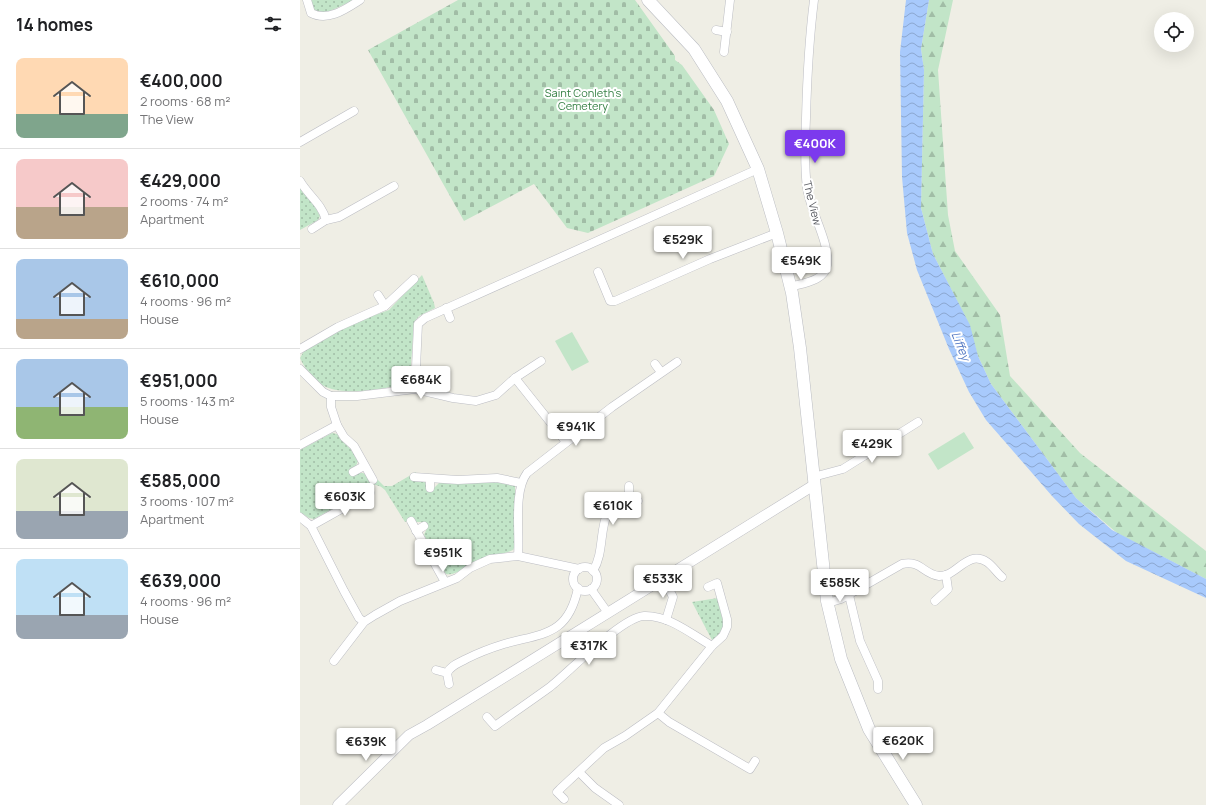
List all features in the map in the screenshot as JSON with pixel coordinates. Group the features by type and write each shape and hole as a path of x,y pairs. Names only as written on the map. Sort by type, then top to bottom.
{"main road":[{"path":"648,0 694,49 727,101 758,169 777,232 790,286 800,348 828,603 841,659 869,729 916,805"}],"street":[{"path":"307,0 311,13 324,17 334,15 360,0"},
{"path":"724,52 730,0"},
{"name":"The View","path":"790,286 813,281 825,272 827,264 825,248 807,190 805,164 808,55 814,0"},
{"path":"716,30 727,32"},
{"path":"300,142 354,111"},
{"path":"415,389 418,324 425,318 758,169"},
{"path":"300,182 319,204 326,220"},
{"path":"312,229 326,220 339,217 394,186"},
{"path":"598,272 610,301 615,301 710,258 777,232"},
{"path":"300,350 338,327 385,306 414,278"},
{"path":"378,295 385,306"},
{"path":"446,308 450,318"},
{"path":"300,369 323,392 332,396 357,396 415,389 453,398 476,401 496,395 515,378 541,361"},
{"path":"518,556 521,483 534,466 661,372 677,362"},
{"path":"655,364 661,372"},
{"path":"515,378 566,442"},
{"path":"332,396 332,407 337,426 344,437 354,446 373,480"},
{"path":"338,805 409,734 427,726 664,579 814,481 842,469 918,422"},
{"path":"300,445 337,426"},
{"path":"353,472 364,466"},
{"path":"414,476 430,479 458,480 485,477 506,479 521,483"},
{"path":"430,479 430,488"},
{"path":"629,486 630,495 638,501"},
{"path":"351,489 358,500"},
{"path":"311,526 370,493"},
{"path":"579,569 573,578 578,588 584,591 591,589 596,581 593,571 600,558 603,524 608,511 623,497 630,495"},
{"path":"300,517 311,526 344,591 359,618 364,622"},
{"path":"411,521 445,582"},
{"path":"416,531 424,526"},
{"path":"334,661 364,622 400,601 445,582 490,559 518,556 579,569 586,568 593,571"},
{"path":"828,603 849,595 902,564 908,563 919,565 936,576 946,575 966,561 978,559 989,563 1002,577"},
{"path":"935,601 948,589 946,575"},
{"path":"664,579 673,597 666,620"},
{"path":"564,799 557,792 580,773 604,748 625,736 658,713 712,646 723,636 727,627 727,619 717,583 708,587"},
{"path":"449,684 447,673 452,666 475,654 504,644 539,636 555,629 570,614 578,588"},
{"path":"591,589 608,613"},
{"path":"849,595 860,640 878,681 878,689"},
{"path":"487,717 495,726 549,688 617,629 633,619 642,616 654,616 666,620 712,646"},
{"path":"436,670 447,673"},
{"path":"658,713 669,722 750,769 755,761"},
{"path":"580,773 595,788 620,805"}],"green space":[{"path":"310,0 354,0 324,13 315,11"},
{"name":"Saint Conleth's Cemetery","path":"458,0 635,0 675,56 675,60 682,65 714,110 729,144 714,176 588,233 567,228 534,184 464,221 368,50"},
{"path":"929,0 953,0 938,70 948,215 955,251 1000,315 1010,376 1080,453 1206,551 1206,579 1117,533 1076,498 991,384 978,356 967,320 933,254 921,208 924,70 921,49"},
{"path":"300,188 314,204 320,216 318,220 300,230"},
{"path":"422,275 435,308 419,316 414,322 410,379 408,383 367,391 345,391 326,387 311,375 300,358 304,351 355,322 389,310"},
{"path":"572,332 589,362 572,371 555,341"},
{"path":"964,432 974,448 938,470 928,454"},
{"path":"332,433 337,434 354,453 358,461 356,466 359,473 363,473 376,481 378,480 384,486 392,486 416,472 415,479 425,481 427,488 434,488 440,482 493,479 515,485 515,546 513,550 477,561 453,574 446,574 424,535 427,528 424,522 416,522 413,518 405,522 385,490 379,486 371,484 369,489 358,493 352,487 347,490 349,496 348,500 314,519 309,518 300,512 300,450"},
{"path":"718,598 724,627 715,639 712,640 692,602"}],"water":[{"name":"Liffey","path":"906,0 929,0 921,49 924,70 921,208 933,254 970,325 978,356 991,384 1076,498 1112,530 1206,579 1206,598 1126,561 1079,524 1052,496 986,420 969,392 949,349 917,270 907,233 902,177 900,52"}]}
